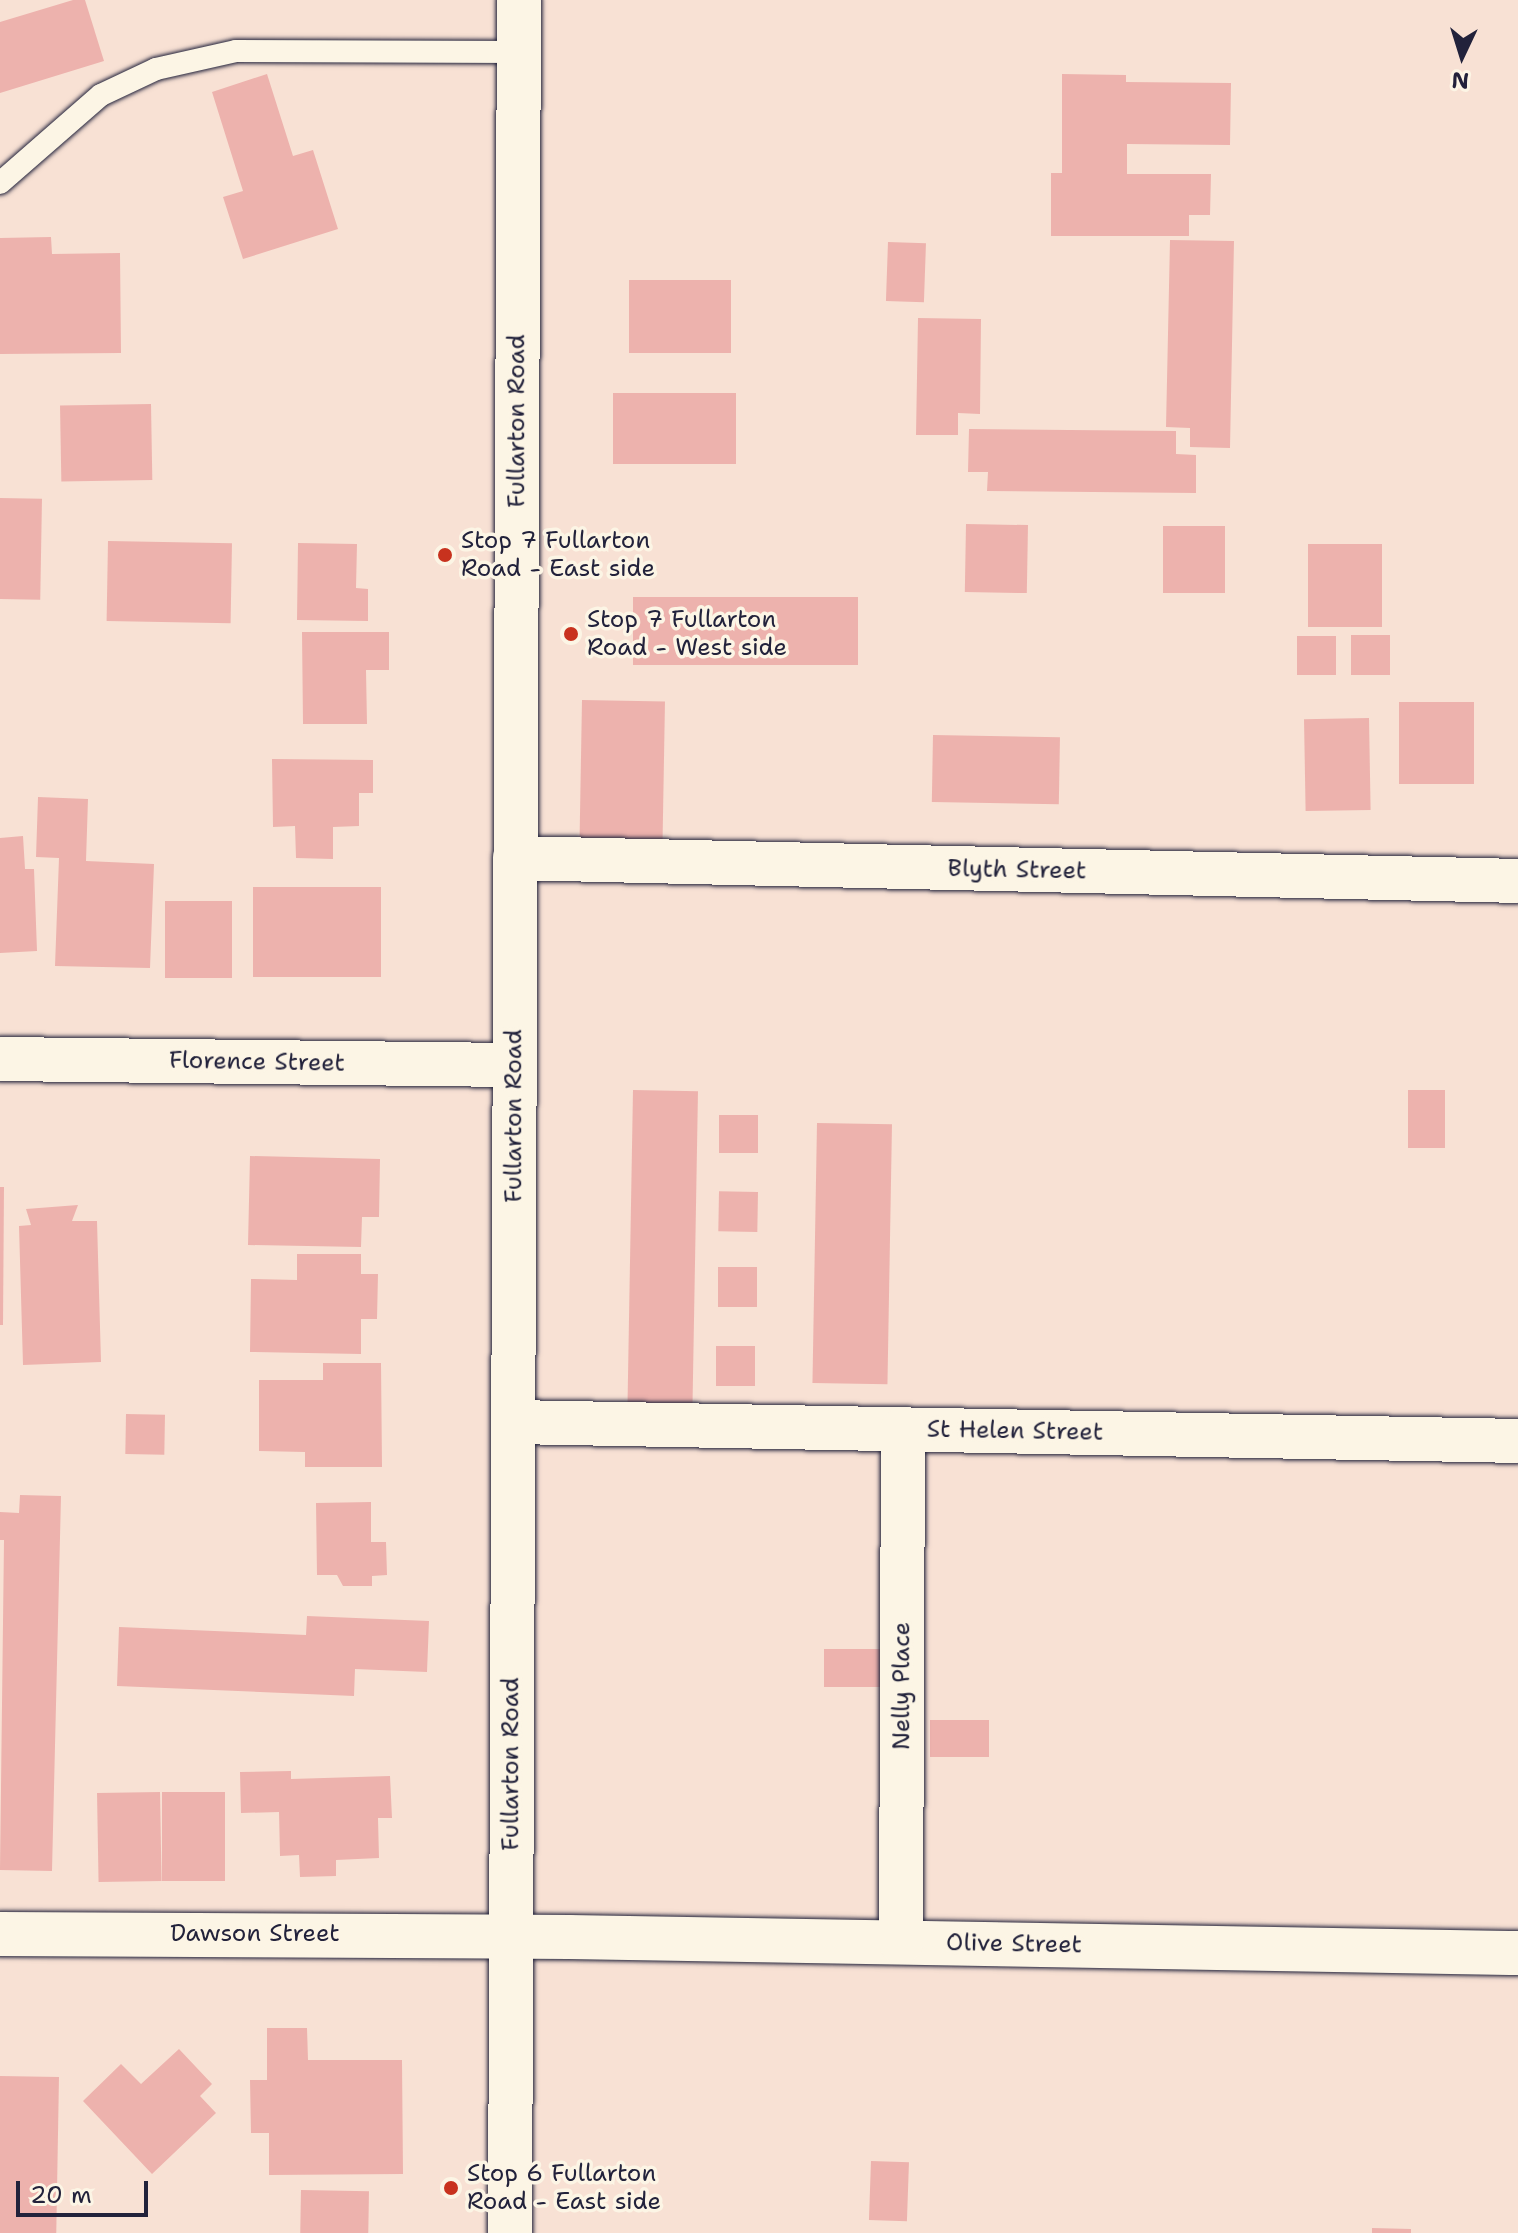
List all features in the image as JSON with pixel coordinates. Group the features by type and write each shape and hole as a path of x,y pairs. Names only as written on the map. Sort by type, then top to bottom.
{"street":[{"name":"Fullarton Road","path":"510,2233 519,0"},
{"name":"Blyth Street","path":"515,858 1518,881"},
{"name":"Florence Street","path":"0,1059 515,1065"},
{"name":"St Helen Street","path":"513,1422 1518,1441"},
{"name":"Nelly Place","path":"901,1942 903,1429"},
{"name":"Dawson Street","path":"0,1934 511,1936"},
{"name":"Olive Street","path":"511,1936 1518,1953"}],"lane":[{"path":"0,183 101,95 156,69 236,51 519,52"}],"building":[{"path":"73,0 85,0 104,61 0,93 0,22"},
{"path":"267,74 293,156 313,150 338,229 243,259 223,197 243,191 212,92"},
{"path":"1062,74 1126,75 1126,82 1231,83 1230,145 1127,144 1127,174 1211,174 1210,215 1189,215 1189,236 1051,236 1051,173 1062,173"},
{"path":"51,237 52,254 120,253 121,353 0,354 0,238"},
{"path":"1170,240 1234,241 1230,448 1190,447 1190,428 1166,427"},
{"path":"888,242 926,243 924,302 886,301"},
{"path":"629,280 731,280 731,353 629,353"},
{"path":"918,318 981,319 980,414 958,413 958,435 916,435"},
{"path":"613,393 736,393 736,464 613,464"},
{"path":"151,404 152,480 61,482 60,406"},
{"path":"969,429 1176,431 1176,454 1196,455 1196,493 987,491 988,472 968,472"},
{"path":"0,498 42,499 40,600 0,599"},
{"path":"966,524 1028,525 1027,593 965,592"},
{"path":"1163,526 1225,526 1225,593 1163,593"},
{"path":"108,541 232,543 231,623 107,621"},
{"path":"298,543 357,544 356,588 368,589 368,621 297,620"},
{"path":"1308,544 1382,544 1382,627 1308,627"},
{"path":"633,597 858,597 858,665 633,665"},
{"path":"302,632 389,632 389,670 366,670 367,724 303,724"},
{"path":"1351,635 1390,635 1390,675 1351,675"},
{"path":"1297,636 1336,636 1336,675 1297,675"},
{"path":"582,700 665,701 662,845 579,844"},
{"path":"1399,702 1474,702 1474,784 1399,784"},
{"path":"1369,718 1371,810 1306,811 1304,719"},
{"path":"933,735 1060,737 1059,804 932,802"},
{"path":"272,759 373,760 373,793 359,793 359,826 333,827 333,859 296,858 295,826 273,827"},
{"path":"38,797 88,799 86,861 154,864 150,968 55,966 59,858 36,857"},
{"path":"23,836 25,869 34,869 37,951 0,953 0,838"},
{"path":"253,887 381,887 381,977 253,977"},
{"path":"165,901 232,901 232,978 165,978"},
{"path":"633,1090 698,1091 692,1407 627,1406"},
{"path":"1408,1090 1445,1090 1445,1148 1408,1148"},
{"path":"719,1115 758,1115 758,1153 719,1153"},
{"path":"817,1123 892,1124 887,1384 812,1383"},
{"path":"250,1156 380,1159 379,1217 362,1217 361,1247 248,1245"},
{"path":"0,1187 4,1187 3,1325 0,1325"},
{"path":"719,1191 758,1192 757,1232 718,1231"},
{"path":"78,1205 72,1221 97,1221 101,1362 23,1365 19,1226 31,1225 26,1209"},
{"path":"297,1254 361,1254 361,1274 378,1274 377,1319 361,1319 361,1354 250,1352 251,1279 297,1280"},
{"path":"718,1267 757,1267 757,1307 718,1307"},
{"path":"716,1346 755,1346 755,1386 716,1386"},
{"path":"323,1363 381,1363 382,1467 305,1467 305,1452 259,1451 259,1380 323,1380"},
{"path":"126,1414 165,1415 164,1455 125,1454"},
{"path":"20,1495 61,1496 52,1871 0,1870 4,1540 0,1540 0,1512 19,1513"},
{"path":"371,1502 371,1542 386,1542 387,1575 372,1576 372,1586 343,1586 337,1575 317,1575 316,1503"},
{"path":"307,1616 429,1621 427,1672 355,1669 354,1696 117,1686 119,1627 306,1635"},
{"path":"824,1649 883,1649 883,1687 824,1687"},
{"path":"930,1720 989,1720 989,1757 930,1757"},
{"path":"291,1771 291,1779 390,1776 392,1818 378,1818 379,1858 336,1860 336,1876 300,1877 299,1855 280,1856 279,1812 241,1813 240,1772"},
{"path":"160,1792 162,1881 99,1882 97,1793"},
{"path":"162,1792 225,1792 225,1881 162,1881"},
{"path":"267,2028 307,2028 308,2060 402,2060 403,2174 269,2175 269,2133 251,2133 250,2080 267,2080"},
{"path":"179,2049 212,2084 200,2096 216,2113 152,2174 83,2101 121,2064 141,2084"},
{"path":"0,2076 59,2077 56,2233 0,2233"},
{"path":"871,2161 909,2162 907,2221 869,2220"},
{"path":"301,2190 369,2191 368,2233 300,2233"},
{"path":"1372,2228 1411,2229 1411,2233 1372,2233"}],"place":[{"name":"Stop 7 Fullarton Road - East side","path":"445,555"},
{"name":"Stop 7 Fullarton Road - West side","path":"571,634"},
{"name":"Stop 6 Fullarton Road - East side","path":"451,2188"}]}
